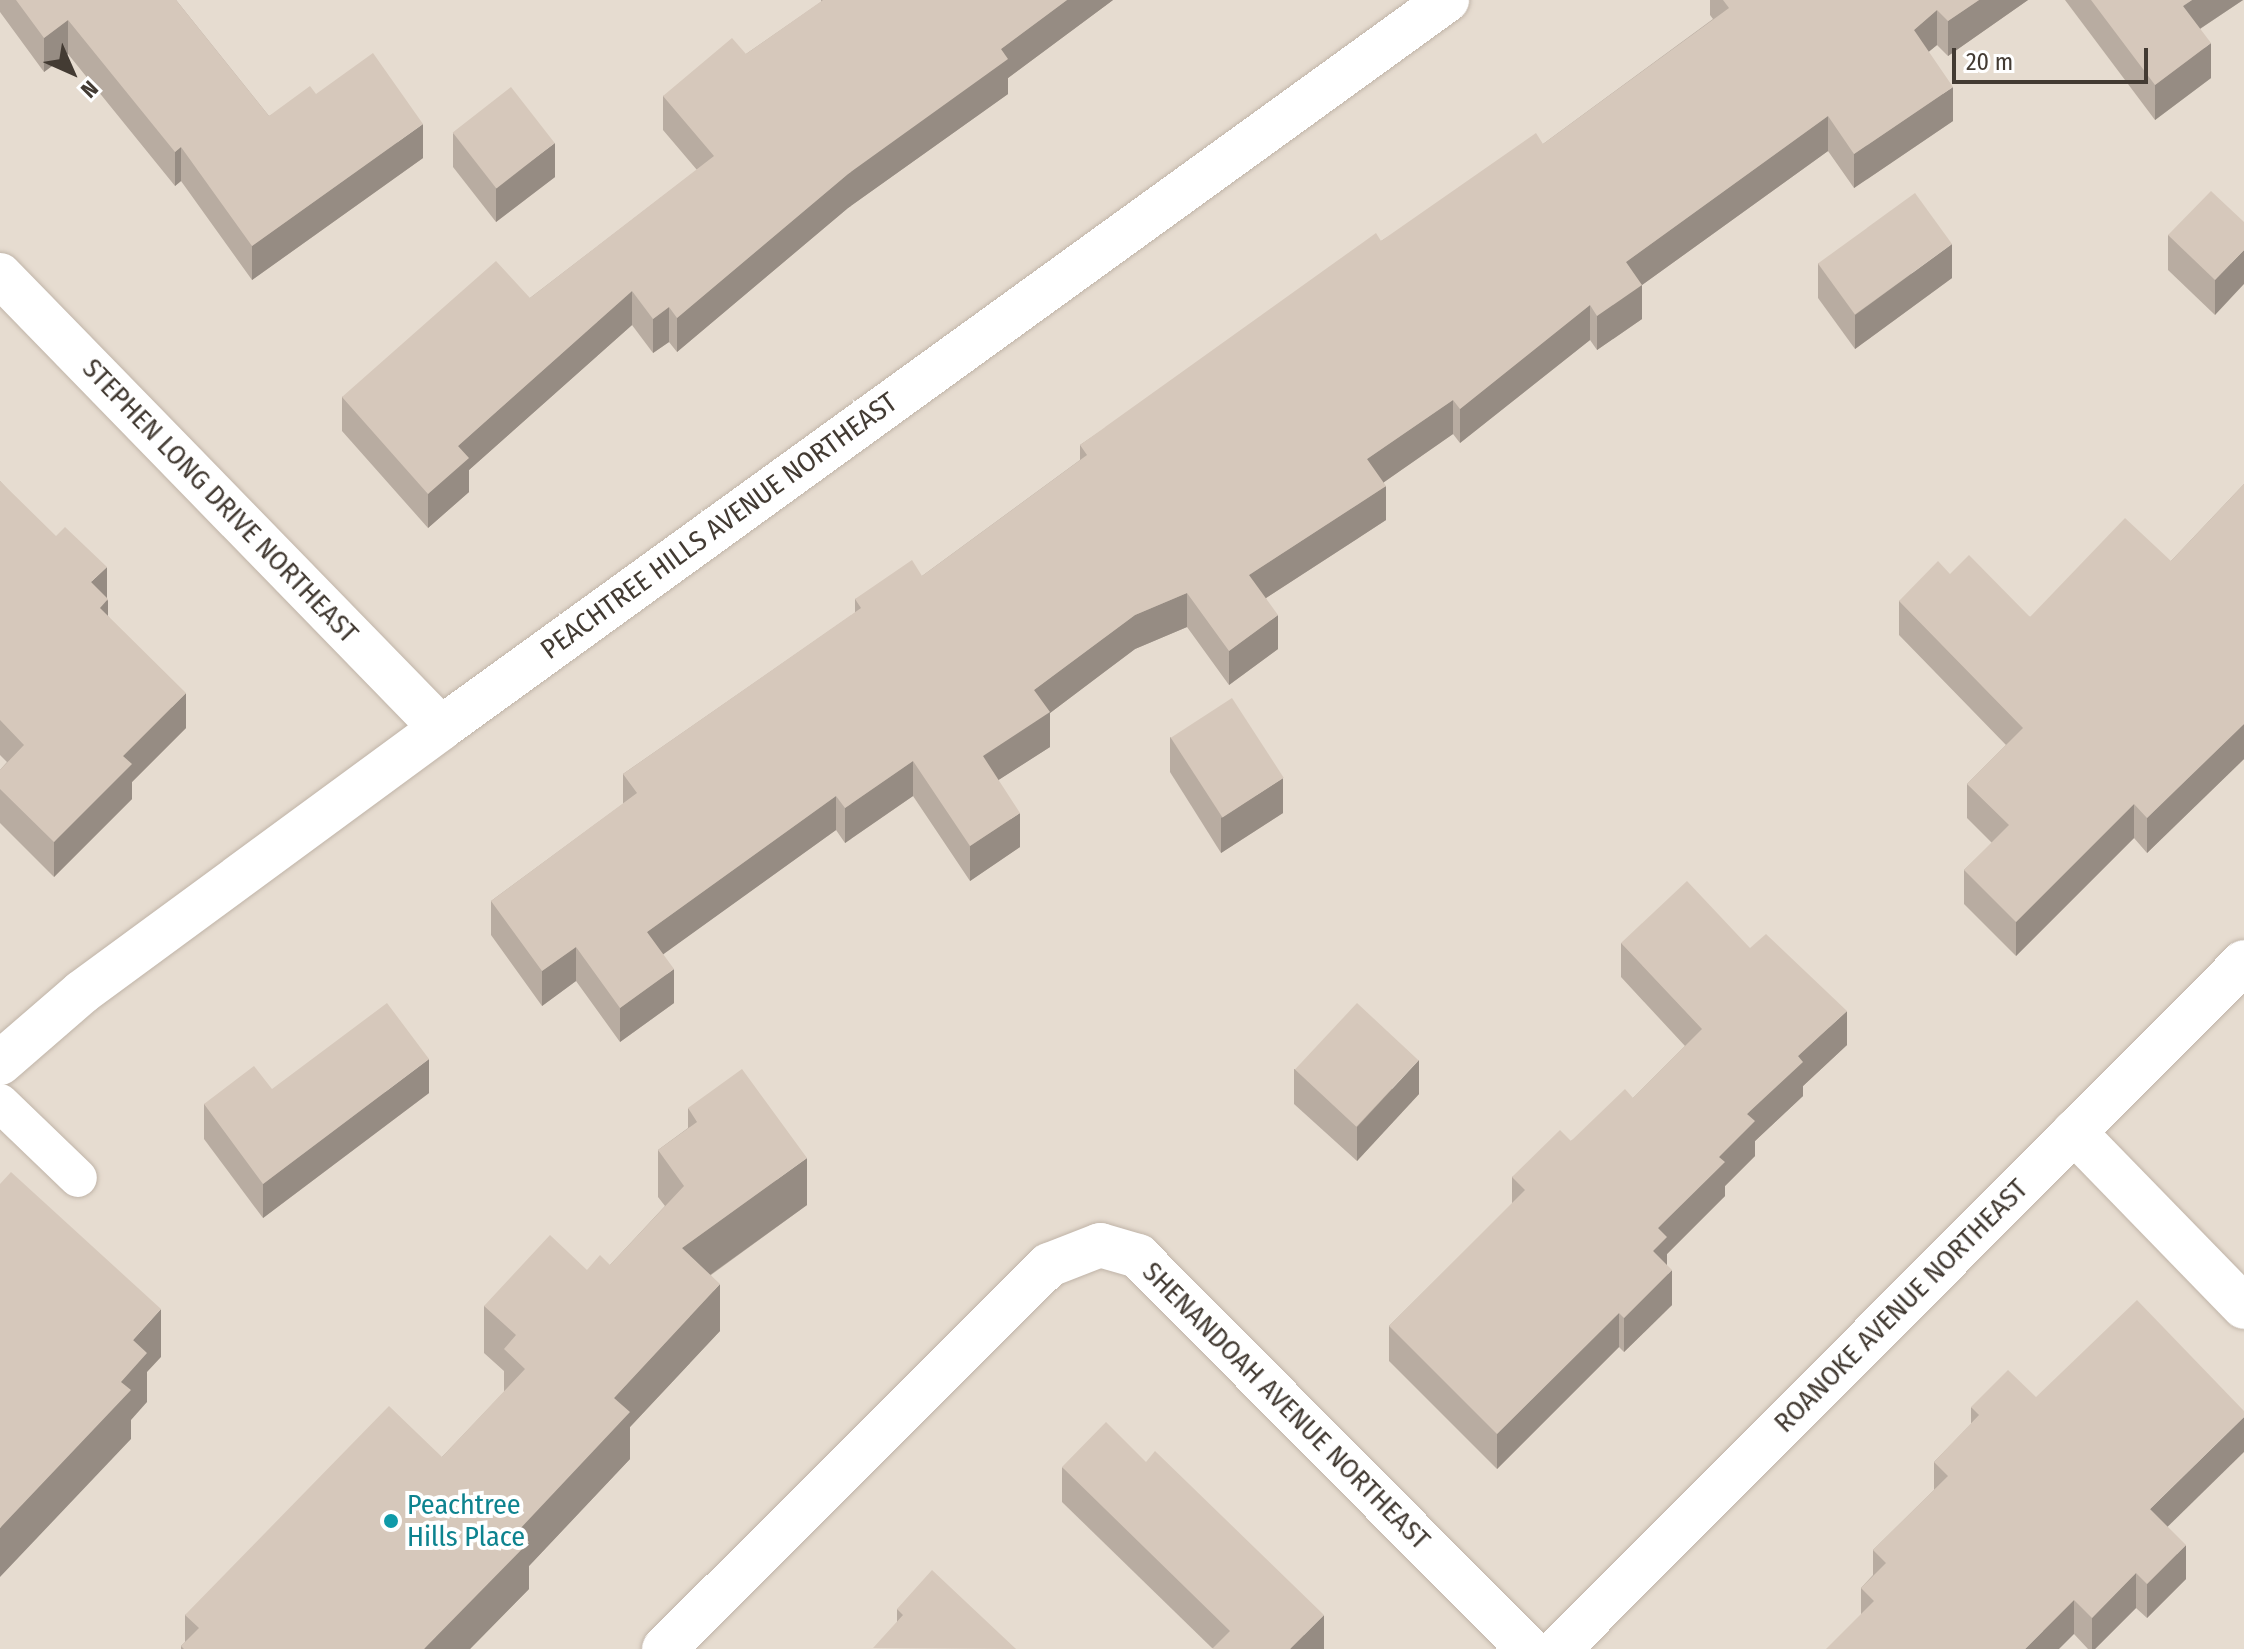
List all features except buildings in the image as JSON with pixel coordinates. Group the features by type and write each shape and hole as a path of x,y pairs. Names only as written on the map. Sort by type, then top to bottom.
{"street":[{"name":"PEACHTREE HILLS AVENUE NORTHEAST","path":"0,1063 82,992 441,728 1447,0"},
{"name":"STEPHEN LONG DRIVE NORTHEAST","path":"0,275 441,728"},
{"name":"ROANOKE AVENUE NORTHEAST","path":"1559,1649 2244,962"},
{"path":"2074,1132 2244,1307"},
{"name":"SHENANDOAH AVENUE NORTHEAST","path":"664,1649 1049,1265 1100,1245 1138,1256 1528,1649"}],"lane":[{"path":"0,1103 78,1178"}],"shaded area":[{"path":"0,0 2244,0 2244,1649 0,1649"}],"place":[{"name":"Peachtree Hills Place","path":"391,1521"}]}
